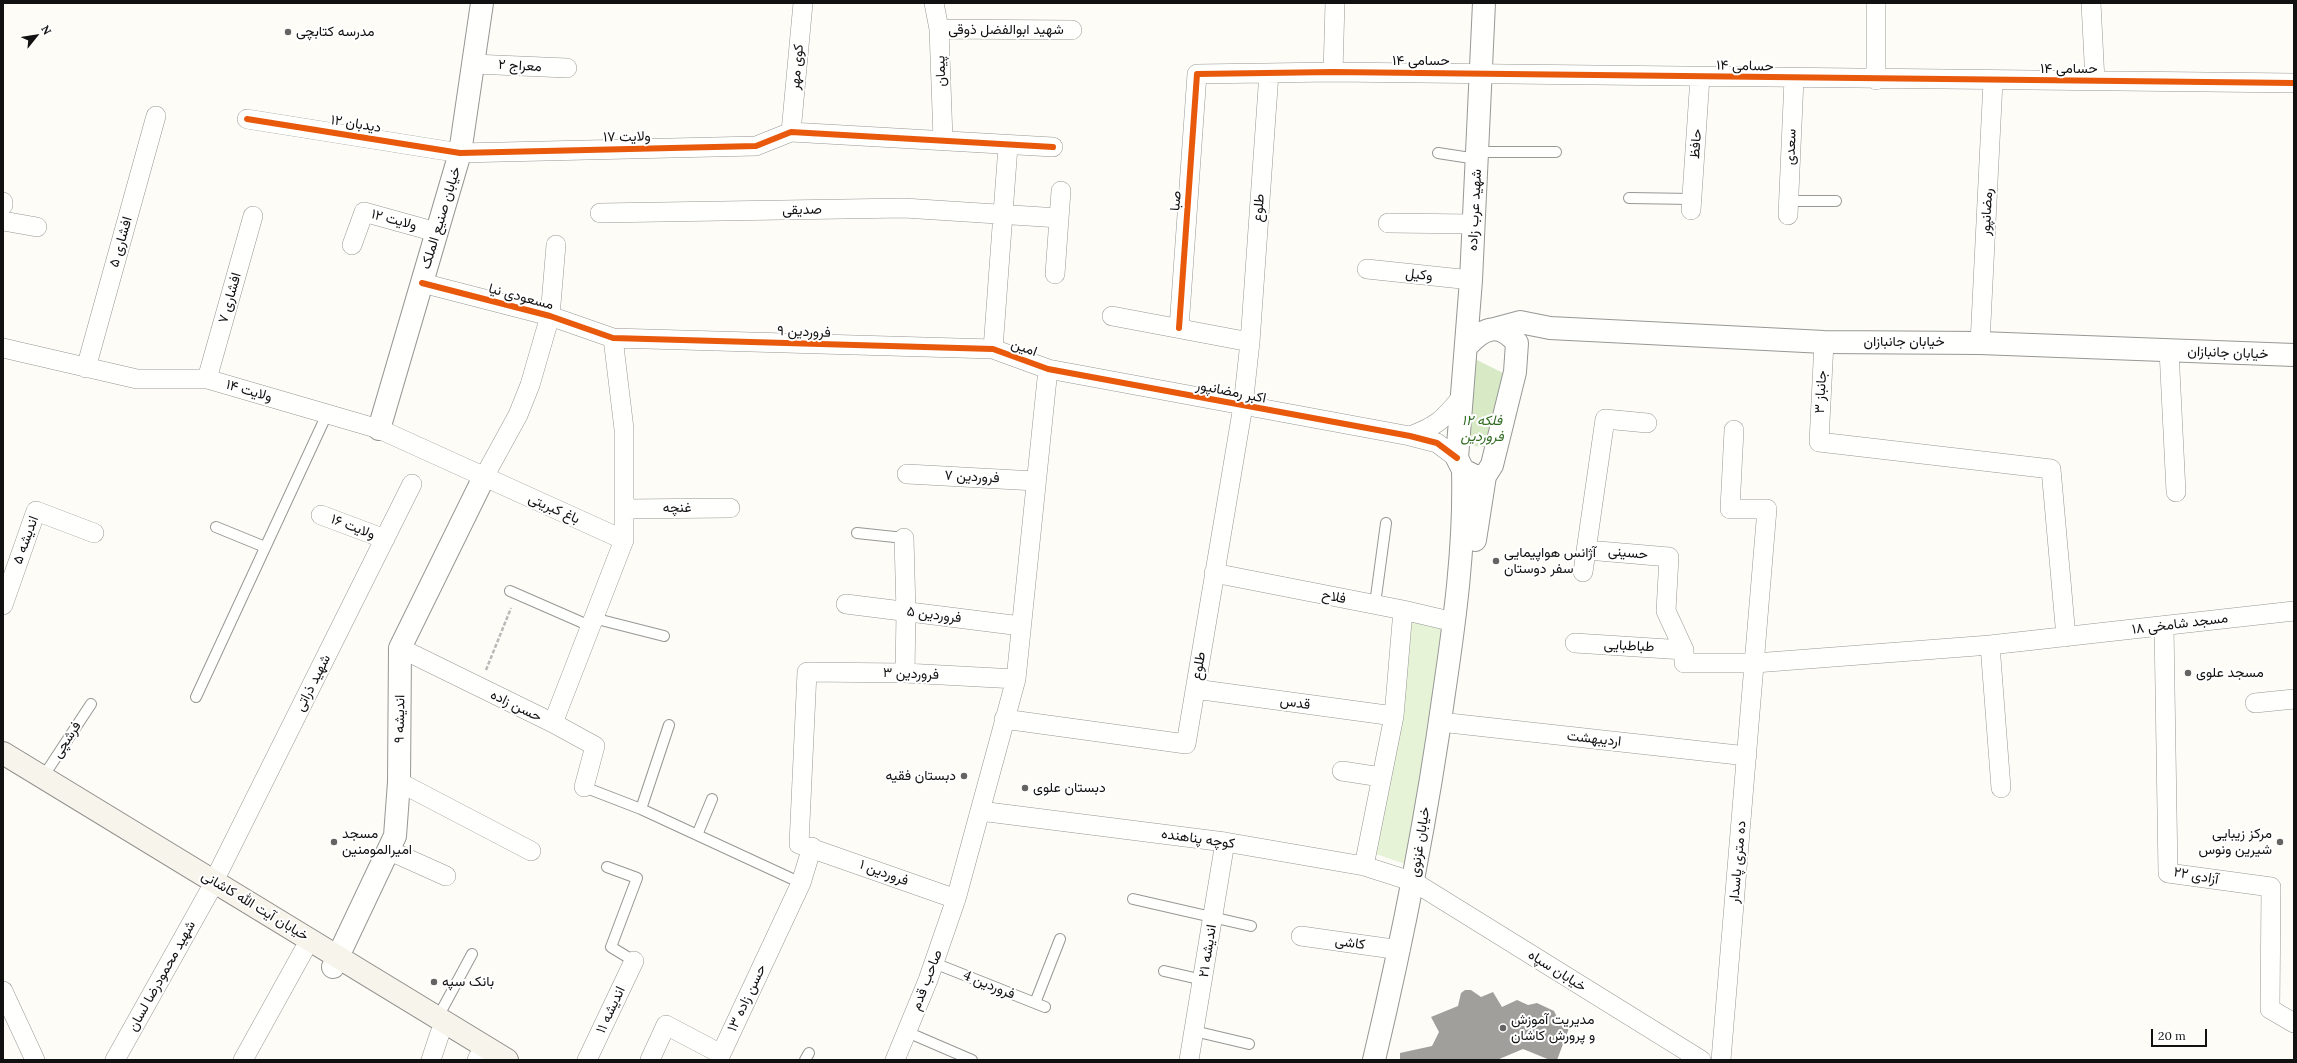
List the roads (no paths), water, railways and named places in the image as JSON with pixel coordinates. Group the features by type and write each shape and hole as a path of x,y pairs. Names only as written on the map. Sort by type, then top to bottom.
{"main road":[{"name":"خیابان آیت الله کاشانی","path":"3,753 43,777 211,886 304,950 336,962"},
{"name":"خیابان آیت الله کاشانی","path":"3,766 211,886 439,1025 507,1060"},
{"name":"خیابان آیت الله کاشانی","path":"439,1025 480,1059"}],"street":[{"name":"خیابان صنیع الملک","path":"379,429 460,153 482,3"},
{"name":"کوی مهر","path":"791,132 803,3"},
{"name":"پیمان","path":"934,3 939,30 944,139"},
{"path":"1333,72 1335,3"},
{"name":"شهید عرب زاده","path":"1454,622 1464,512 1460,464 1460,399 1467,346 1471,280 1482,74 1484,3"},
{"path":"1876,3 1876,80"},
{"path":"2092,3 2096,81"},
{"name":"شهید ابوالفضل ذوقی","path":"939,30 1072,30"},
{"name":"معراج ۲","path":"473,64 567,68"},
{"name":"حسامی ۱۴","path":"1197,74 1333,72 1876,80 2294,83"},
{"name":"صبا","path":"1179,328 1197,74"},
{"name":"طلوع","path":"1004,719 1186,744 1243,406 1250,342 1269,74"},
{"name":"حافظ","path":"1692,205 1700,77"},
{"name":"سعدی","path":"1789,208 1794,78"},
{"name":"رمضانپور","path":"1980,343 1994,81"},
{"name":"افشاری ۵","path":"86,368 156,116"},
{"name":"دیدبان ۱۲","path":"247,119 460,153"},
{"path":"791,132 944,139 1008,146 1053,147"},
{"name":"ولایت ۱۷","path":"460,153 756,146 791,132"},
{"path":"993,349 1008,146"},
{"path":"1055,274 1061,191"},
{"name":"صدیقی","path":"600,213 904,208 1003,216"},
{"name":"ولایت ۱۲","path":"352,245 364,212 436,232"},
{"name":"افشاری ۷","path":"207,380 253,216"},
{"path":"1003,216 1059,218"},
{"path":"3,221 37,227"},
{"path":"1388,223 1474,224"},
{"path":"484,477 518,415 530,385 550,316 556,245"},
{"name":"وکیل","path":"1367,269 1471,280"},
{"name":"مسعودی نیا","path":"422,283 550,316 613,338"},
{"path":"1112,316 1250,342"},
{"path":"1467,346 1479,333 1520,322 1550,328"},
{"name":"خیابان جانبازان","path":"1518,343 1550,328 1824,342 1980,343 2294,355"},
{"path":"1454,622 1476,539 1485,476 1492,465 1515,372 1518,343 1509,333 1494,329"},
{"path":"552,723 624,540 624,429 613,338"},
{"name":"فروردین ۹","path":"613,338 993,349"},
{"name":"جانباز ۳","path":"1824,342 1819,442 2051,469 2066,637"},
{"name":"ولایت ۱۴","path":"3,348 137,379 207,380 379,429 484,477"},
{"name":"امین","path":"993,349 1048,369"},
{"path":"2169,350 2176,492"},
{"name":"اکبر رمضانپور","path":"1048,369 1437,442 1460,464"},
{"name":"صاحب قدم","path":"895,1060 934,963 956,899 1016,679 1048,369"},
{"path":"1410,436 1432,428 1445,418 1460,399"},
{"path":"1584,572 1605,418 1647,423"},
{"name":"ده متری پاسدار","path":"1720,1060 1767,509 1730,510 1734,430"},
{"path":"1460,464 1475,476 1485,476"},
{"name":"فروردین ۷","path":"907,474 1036,481"},
{"name":"باغ کبریتی","path":"484,477 624,540"},
{"name":"اندیشه ۹","path":"336,962 395,836 399,782 400,648 484,477"},
{"name":"شهید ذراتی","path":"211,886 412,484"},
{"name":"غنچه","path":"624,509 730,508"},
{"name":"اندیشه ۵","path":"3,604 36,511 94,533"},
{"name":"ولایت ۱۶","path":"322,516 385,539"},
{"path":"904,538 906,612 905,673"},
{"name":"حسینی","path":"1587,550 1669,557 1666,611 1684,650"},
{"name":"فلاح","path":"1214,573 1375,604 1454,622"},
{"name":"فروردین ۵","path":"846,604 1021,626"},
{"path":"1364,866 1394,716 1403,610"},
{"name":"مسجد شامخی ۱۸","path":"1684,650 1684,662 1755,663 1990,645 2294,610"},
{"name":"خیابان غزنوی","path":"1374,1060 1400,950 1414,882 1440,722 1454,622"},
{"name":"آزادی ۲۲","path":"2164,626 2168,873 2271,887 2270,1009 2294,1023"},
{"name":"طباطبایی","path":"1575,643 1684,650"},
{"path":"1990,645 2001,788"},
{"name":"حسن زاده","path":"400,648 552,723 595,746 584,787"},
{"name":"فروردین ۳","path":"807,672 905,673 1016,679"},
{"name":"فروردین ۱","path":"807,672 799,844 812,847 956,899"},
{"name":"قدس","path":"1195,689 1394,716"},
{"path":"2255,703 2294,699"},
{"name":"اردیبهشت","path":"1440,722 1747,756"},
{"path":"1342,771 1381,777"},
{"path":"399,782 531,850"},
{"name":"کوچه پناهنده","path":"980,811 1225,842 1364,866 1414,882"},
{"name":"اندیشه ۲۱","path":"1189,1060 1225,842"},
{"name":"حسن زاده ۱۳","path":"650,1060 666,1025 721,1054 800,883 812,847"},
{"path":"388,850 446,876"},
{"name":"خیابان سپاه","path":"1414,882 1701,1060"},
{"name":"شهید محمودرضا لسان","path":"115,1060 211,886"},
{"name":"کاشی","path":"1301,936 1400,950"},
{"path":"243,1060 304,950"},
{"name":"اندیشه ۱۱","path":"587,1060 634,961"},
{"path":"3,991 35,1060"},
{"path":"431,1060 439,1025"}],"lane":[{"path":"1438,154 1478,156 1556,152"},
{"path":"1629,198 1692,205"},
{"path":"1789,208 1836,201"},
{"path":"196,697 327,414"},
{"path":"1375,604 1386,523"},
{"path":"216,527 265,547"},
{"path":"857,533 904,538"},
{"path":"514,593 592,622 664,636"},
{"name":"فرشچی","path":"43,777 91,704"},
{"path":"641,809 669,725"},
{"path":"584,787 641,809 800,883"},
{"path":"697,835 712,799"},
{"path":"607,867 637,878 611,947 634,961"},
{"path":"1133,899 1251,926"},
{"name":"فروردین 4","path":"934,963 1040,1005 1060,939"},
{"path":"439,1025 472,954"},
{"path":"1164,971 1203,980"},
{"path":"1194,1031 1249,1044"},
{"path":"907,1032 972,1060"}],"place":[{"name":"مدرسه کتابچی","path":"288,32"},
{"name":"آژانس هواپیمایی سفر دوستان","path":"1496,561"},
{"name":"مسجد علوی","path":"2188,673"},
{"name":"دبستان فقیه","path":"964,776"},
{"name":"دبستان علوی","path":"1025,788"},
{"name":"مسجد امیرالمومنین","path":"334,842"},
{"name":"مرکز زیبایی شیرین ونوس","path":"2280,842"},
{"name":"بانک سپه","path":"434,982"},
{"name":"مدیریت آموزش و پرورش کاشان","path":"1503,1028"}],"park label":[{"name":"فلکه ۱۲ فروردین","path":"1482,430"}]}
